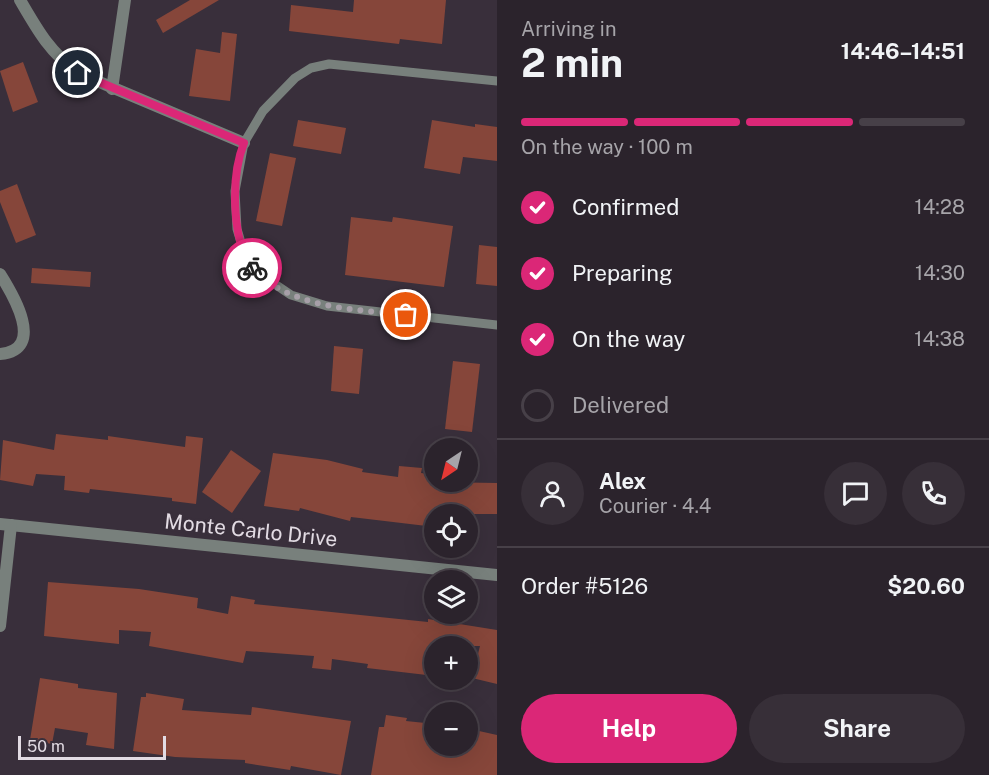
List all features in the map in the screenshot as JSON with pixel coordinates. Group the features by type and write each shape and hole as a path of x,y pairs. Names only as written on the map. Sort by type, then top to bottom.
{"street":[{"path":"20,0 43,41 57,58 78,73 244,143"},
{"path":"112,89 125,0"},
{"path":"0,274 15,297 24,325 20,343 14,350 0,354"},
{"path":"0,626 5,524"},
{"name":"Monte Carlo Drive","path":"5,524 497,575"}],"lane":[{"path":"497,81 329,64 311,69 295,78 263,111 244,143 235,191 237,229 246,259 254,270 291,295 327,306 497,325"}],"building":[{"path":"190,0 219,0 163,33 156,20"},
{"path":"354,0 446,0 442,44 400,39 399,44 289,31 291,5 353,12"},
{"path":"222,32 237,34 230,101 189,96 196,49 220,53"},
{"path":"23,62 38,102 13,112 0,71"},
{"path":"298,120 346,128 341,154 293,146"},
{"path":"432,120 475,127 475,124 497,127 497,161 463,157 460,174 424,168"},
{"path":"270,153 296,158 282,226 256,221"},
{"path":"17,184 36,235 16,243 0,202 0,191"},
{"path":"351,217 392,222 393,217 453,226 444,287 345,275"},
{"path":"479,245 497,247 497,286 476,284"},
{"path":"32,268 91,272 90,287 31,283"},
{"path":"334,346 363,349 359,394 331,391"},
{"path":"453,361 480,364 472,432 445,429"},
{"path":"56,434 108,440 108,436 185,447 186,436 203,438 196,504 172,501 172,498 90,489 89,493 64,490 65,476 36,474 33,486 0,480 3,440 54,450"},
{"path":"231,450 261,471 232,513 202,492"},
{"path":"273,453 327,460 363,469 362,472 398,477 399,466 422,468 424,492 478,492 478,483 497,483 497,514 478,514 478,504 424,504 424,526 351,517 350,521 300,508 299,511 264,506"},
{"path":"48,582 139,589 198,598 197,608 228,614 231,596 255,600 254,604 424,622 424,624 459,624 497,630 497,684 478,679 480,646 478,646 478,636 424,636 424,675 367,668 368,664 332,659 331,670 312,668 314,656 246,651 243,663 149,646 151,632 119,630 119,644 44,636"},
{"path":"40,678 78,684 78,688 117,693 114,749 86,745 88,733 55,728 52,744 30,740"},
{"path":"146,693 184,699 182,710 251,715 252,707 351,721 341,775 291,766 290,770 245,763 245,760 175,757 133,751 141,697 146,697"},
{"path":"386,715 407,718 406,721 424,723 424,756 478,756 478,731 497,735 497,775 371,775 379,727 384,727"}],"way so far":[{"path":"252,268 291,295 327,306 406,315"}],"route":[{"path":"78,73 244,143 240,151 235,191 237,229 246,259 252,268"}]}
